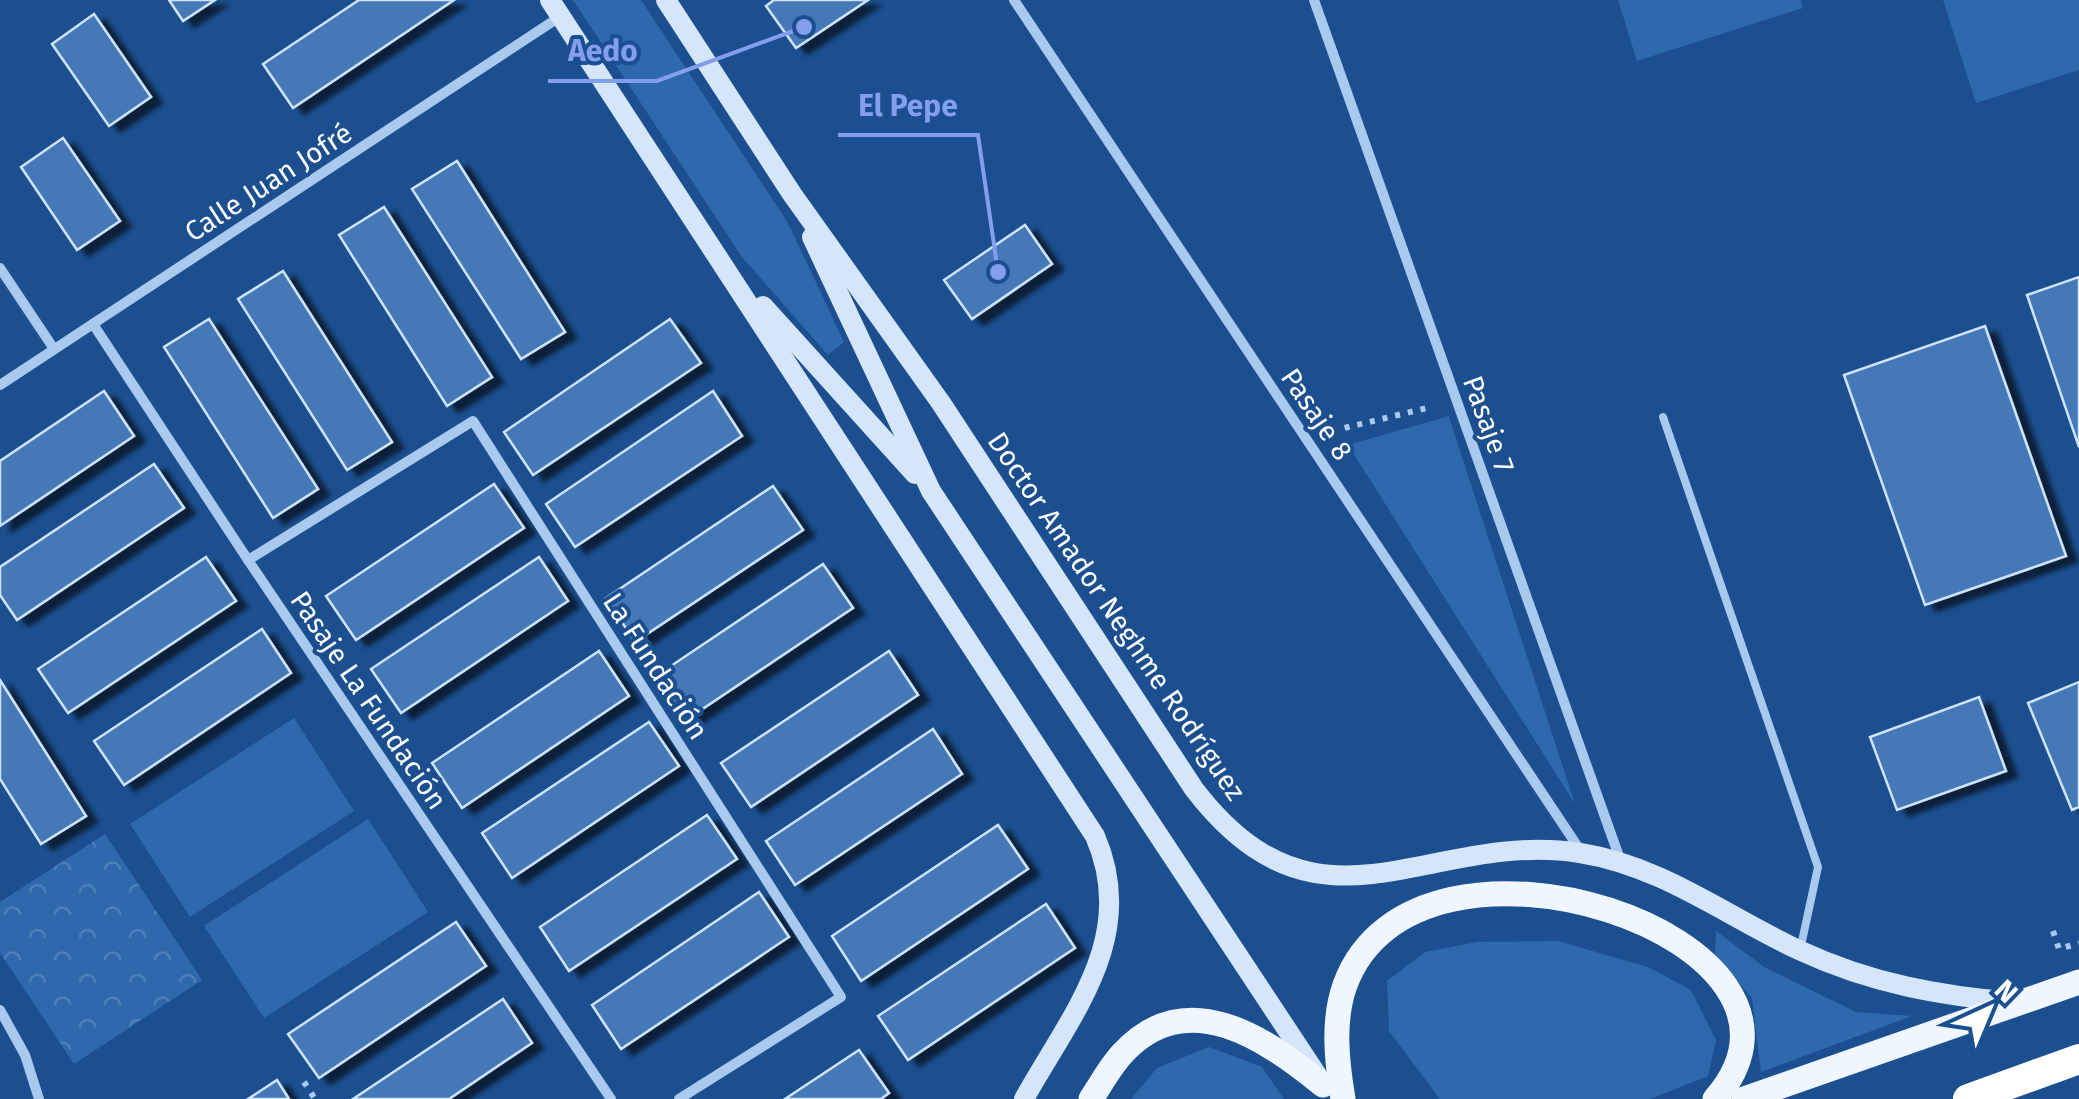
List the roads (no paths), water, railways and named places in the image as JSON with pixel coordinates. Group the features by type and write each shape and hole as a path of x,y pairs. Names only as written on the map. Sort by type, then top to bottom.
{"highway":[{"path":"1968,1099 2079,1059"}],"main road":[{"path":"1332,1094 1341,1001 1349,976 1365,951 1400,920 1431,906 1462,899 1522,895 1578,900 1622,913 1670,935 1713,970 1729,993 1742,1037 1734,1073 1714,1099"},
{"path":"1744,1099 2079,982"},
{"path":"1091,1099 1115,1062 1134,1043 1162,1026 1194,1020 1249,1032 1280,1050 1332,1094"}],"street":[{"name":"Doctor Amador Neghme Rodríguez","path":"666,0 792,194 941,403 1194,789 1234,833 1286,865 1346,877 1376,876 1512,851 1582,854 1622,863 1700,894 1800,950 1872,978 1940,996 2016,1002"},
{"name":"Pasaje 8","path":"1014,0 1582,854"},
{"name":"Pasaje 7","path":"1314,0 1622,863"},
{"name":"Doctor Amador Neghme Rodríguez","path":"556,8 1101,852 1110,888 1106,942 1091,981 1024,1099"},
{"name":"Calle Juan Jofré","path":"0,385 556,8"},
{"name":"Doctor Amador Neghme Rodríguez","path":"792,194 931,492"},
{"name":"Doctor Amador Neghme Rodríguez","path":"714,248 931,492 1332,1094"},
{"path":"0,268 54,349"},
{"name":"Pasaje La Fundación","path":"93,324 610,1099"},
{"name":"La Fundación","path":"248,560 474,421 841,997 679,1099"},
{"path":"0,1010 25,1054 39,1099"}],"lane":[{"path":"1663,417 1818,867 1800,950"}],"place":[{"name":"Aedo","path":"804,27"},
{"name":"El Pepe","path":"998,272"}]}
